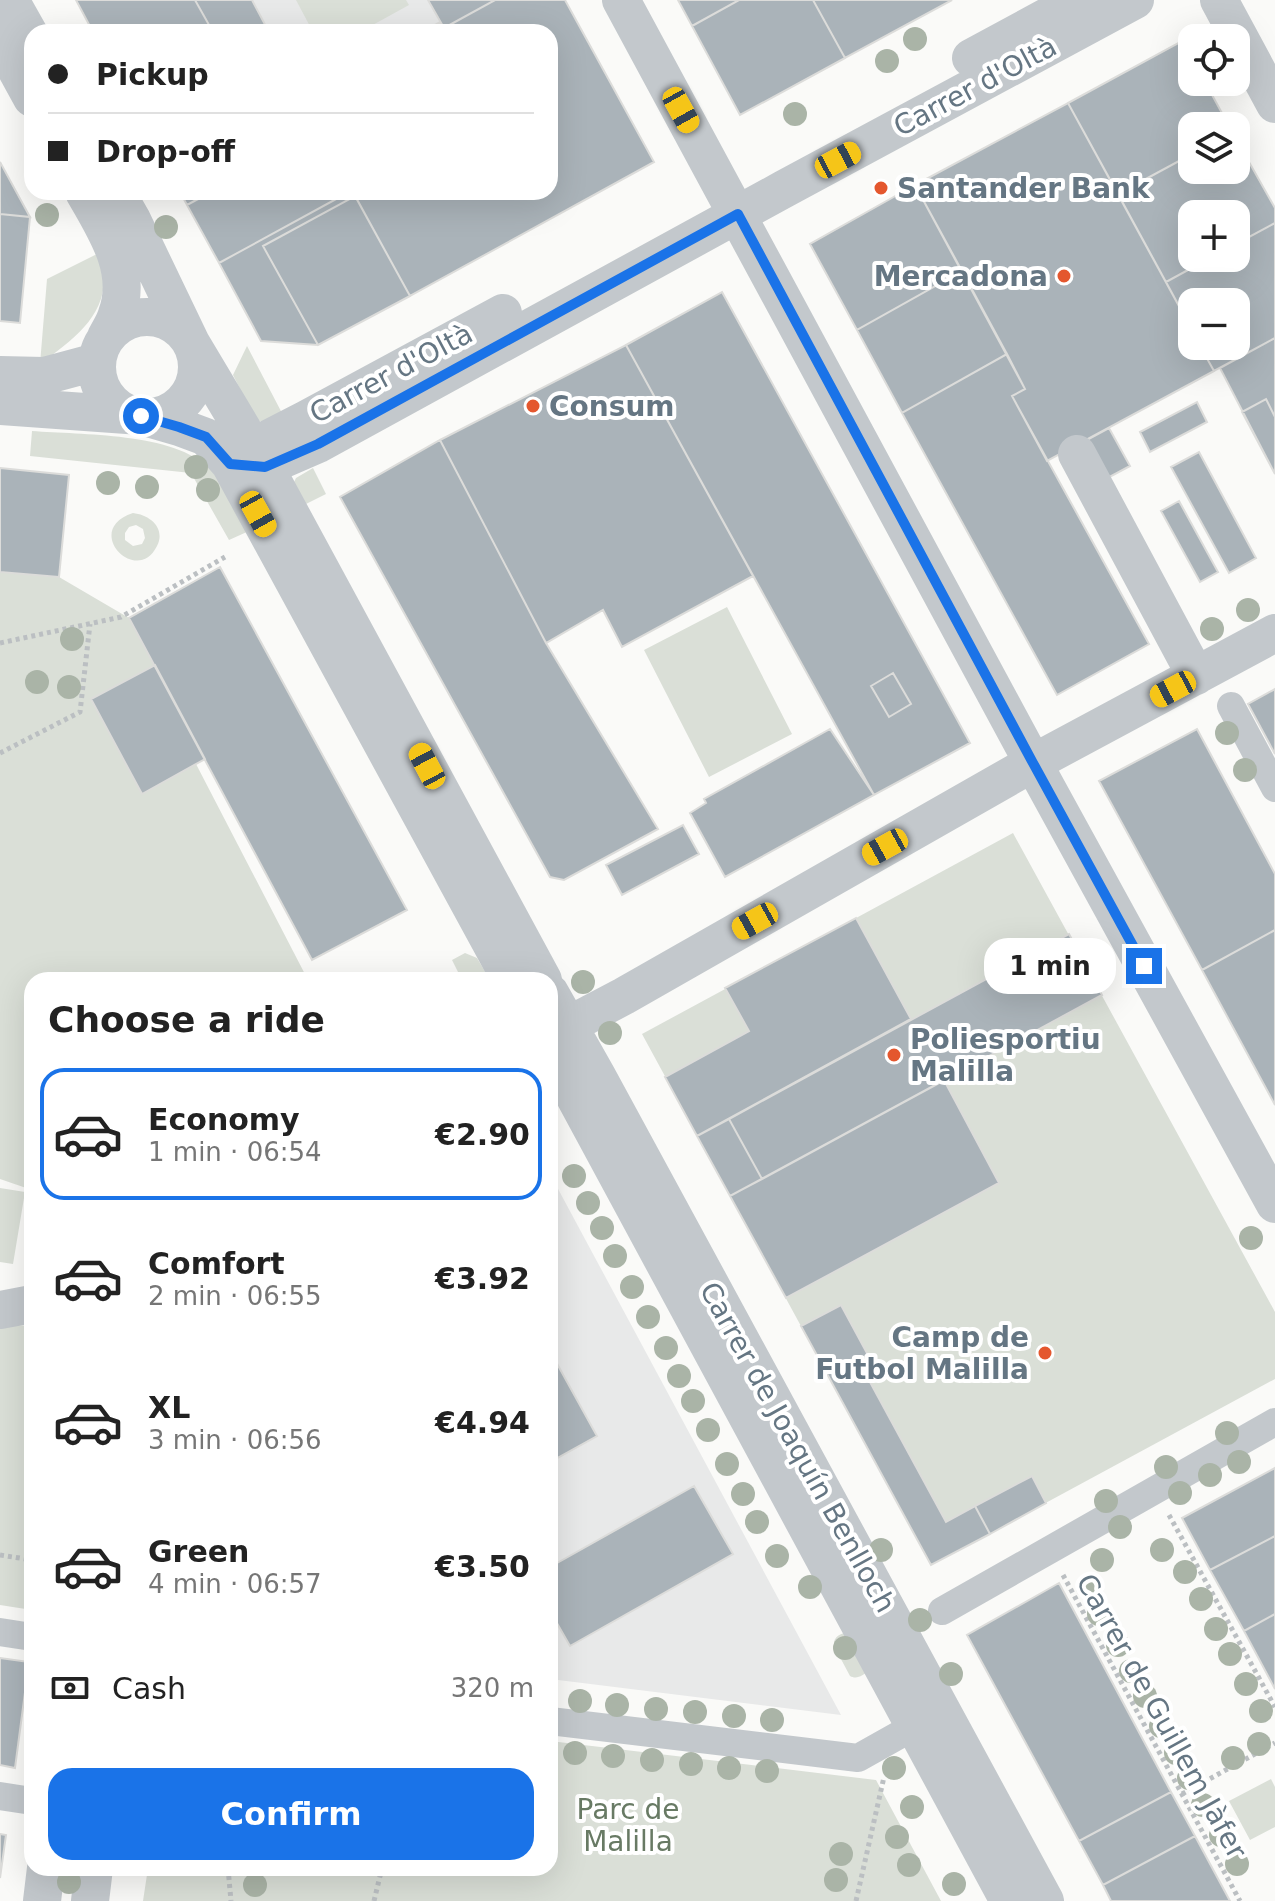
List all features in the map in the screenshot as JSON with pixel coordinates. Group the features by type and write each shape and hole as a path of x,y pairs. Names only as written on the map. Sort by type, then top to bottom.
{"street":[{"path":"10,0 24,25"},
{"path":"621,0 1275,1204"},
{"name":"Carrer d'Oltà","path":"249,459 318,444 1078,0"},
{"name":"Carrer d'Oltà","path":"732,203 1135,0"},
{"path":"1219,0 1275,104"},
{"path":"0,40 24,84"},
{"path":"88,200 116,250 122,277 118,314 101,350 97,376 102,391 119,409 206,437 249,459 538,972"},
{"path":"121,200 507,972"},
{"path":"0,375 44,376 101,350 115,328 125,321 143,316 172,323 184,332 197,358 191,392 179,406 167,413 141,416 0,406"},
{"path":"1077,454 1196,676"},
{"path":"558,1024 624,996 1033,763 1275,633"},
{"path":"1231,706 1275,788"},
{"name":"Carrer de Joaquín Benlloch","path":"558,1033 1045,1901"},
{"name":"Carrer de Joaquín Benlloch","path":"558,1034 915,1726 1009,1901"},
{"path":"0,1310 24,1306"},
{"path":"942,1611 1275,1422"},
{"path":"0,1632 24,1636"},
{"path":"558,1722 858,1758 915,1726"},
{"path":"0,1796 24,1800"},
{"path":"42,1901 45,1876"},
{"path":"90,1901 93,1876"}],"path":[{"path":"0,643 121,617 225,557"},
{"path":"0,753 80,712 90,624"},
{"path":"1155,1490 1275,1707"},
{"name":"Carrer de Guillem Jàfer","path":"1049,1550 1240,1901"},
{"path":"0,1555 24,1559"},
{"path":"1182,1794 1275,1743"},
{"path":"856,1901 884,1776"},
{"path":"229,1876 231,1901"},
{"path":"374,1901 380,1876"}],"shaded area":[{"path":"195,0 428,0 442,24 208,24"},
{"path":"558,1189 841,1715 558,1680"}],"green space":[{"path":"296,0 406,0 409,5 375,24 309,24"},
{"path":"99,253 104,272 99,304 81,331 40,364 47,279"},
{"path":"247,346 283,415 264,423 255,419 233,375"},
{"path":"32,431 151,442 194,457 215,475 249,531 229,540 191,473 30,456"},
{"path":"313,468 326,494 304,505 294,482"},
{"path":"133,513 145,516 155,524 159,539 148,557 138,561 118,551 112,542 112,531 118,521","holes":["136,525 143,529 145,538 142,544 133,546 125,540 129,527"]},
{"path":"0,572 59,577 129,618 155,665 91,700 142,794 196,764 304,972 24,972 24,1187 0,1179"},
{"path":"727,607 792,734 709,777 644,650"},
{"path":"1013,833 1275,1312 1275,1379 931,1565 642,1034"},
{"path":"465,953 477,958 485,972 458,972 452,960"},
{"path":"0,1188 24,1192 13,1264 0,1262"},
{"path":"0,1324 24,1326 24,1609 0,1605"},
{"path":"848,1631 869,1671 858,1677 850,1676 834,1646 836,1638"},
{"name":"Parc de Malilla","path":"558,1742 876,1780 941,1901 143,1901 147,1876 558,1876"},
{"path":"1271,1779 1275,1787 1275,1827 1250,1840 1229,1801"}],"building":[{"path":"76,0 195,0 208,24 89,24"},
{"path":"195,0 252,0 265,24 208,24"},
{"path":"428,0 495,0 451,24 442,24"},
{"path":"495,0 565,0 654,162 410,296 357,200 558,200 558,24 451,24"},
{"path":"678,0 739,0 692,26"},
{"path":"739,0 813,0 845,58 740,115 692,26"},
{"path":"813,0 952,0 845,58"},
{"path":"1178,43 1178,96 1213,96 1221,112 1178,112 1178,162 1118,194 1068,103"},
{"path":"1068,103 1178,304 1178,360 1208,360 1214,371 1047,461 1012,396 1025,389 915,185"},
{"path":"0,162 30,217 0,214"},
{"path":"1178,162 1178,184 1250,184 1250,164 1275,208 1275,223 1250,236 1250,200 1178,200 1178,272 1184,272 1166,282 1118,194"},
{"path":"915,185 962,271 857,330 810,244"},
{"path":"196,200 334,200 219,263 187,205"},
{"path":"334,200 357,200 410,296 318,345 261,341 219,263"},
{"path":"348,200 357,200 410,296 318,345 263,246"},
{"path":"0,214 30,217 20,323 0,321"},
{"path":"1275,223 1275,338 1250,352 1250,288 1178,288 1178,304 1166,282 1184,272 1250,272 1250,236"},
{"path":"962,271 1007,354 902,413 857,330"},
{"path":"722,292 970,743 874,795 626,345"},
{"path":"1275,338 1275,474 1220,368 1235,360 1250,360 1250,352"},
{"path":"626,345 753,576 622,647 603,610 546,643 440,440"},
{"path":"1007,354 1025,389 1012,396 1149,644 1057,695 902,413"},
{"path":"1208,360 1234,360 1214,371"},
{"path":"1266,399 1275,417 1275,474 1242,412"},
{"path":"1197,402 1207,422 1150,452 1140,432"},
{"path":"1109,428 1130,466 1104,480 1083,442"},
{"path":"440,440 546,643 658,829 564,880 550,877 340,497"},
{"path":"1199,452 1256,558 1229,573 1171,467"},
{"path":"0,468 69,475 59,577 0,572"},
{"path":"1179,501 1218,572 1200,582 1161,511"},
{"path":"220,567 407,910 312,960 129,618"},
{"path":"155,665 205,759 142,794 91,699"},
{"path":"893,673 911,704 889,717 871,686"},
{"path":"1275,689 1275,754 1248,704"},
{"path":"830,729 874,795 725,877 690,813 706,803 704,799"},
{"path":"1197,729 1275,874 1275,930 1202,970 1099,781"},
{"path":"683,825 699,854 622,895 606,865"},
{"path":"856,918 911,1019 697,1136 665,1077 749,1031 725,988"},
{"path":"1275,930 1275,1105 1202,970"},
{"path":"1069,934 1102,995 762,1179 729,1119"},
{"path":"944,1080 999,1183 786,1298 730,1196"},
{"path":"729,1119 762,1179 730,1196 697,1136"},
{"path":"841,1305 868,1355 858,1360 946,1522 975,1506 990,1534 931,1565 801,1326"},
{"path":"558,1365 597,1436 558,1458"},
{"path":"1275,1468 1275,1536 1210,1570 1182,1518"},
{"path":"1032,1476 1046,1503 990,1534 975,1506"},
{"path":"694,1486 733,1554 570,1646 558,1625 558,1562"},
{"path":"1275,1536 1275,1614 1244,1631 1210,1570"},
{"path":"1059,1583 1171,1792 1079,1841 967,1635"},
{"path":"1275,1614 1275,1689 1244,1631"},
{"path":"0,1658 24,1661 24,1700 15,1768 0,1765"},
{"path":"1171,1792 1195,1836 1103,1885 1079,1841"},
{"path":"0,1834 6,1835 0,1878"},
{"path":"1195,1836 1230,1901 1111,1901 1103,1885"}],"place":[{"name":"Santander Bank","path":"881,188"},
{"name":"Mercadona","path":"1064,276"},
{"name":"Consum","path":"533,406"},
{"name":"Poliesportiu Malilla","path":"894,1055"},
{"name":"Camp de Futbol Malilla","path":"1045,1353"}],"route":[{"path":"141,416 206,437 230,464 265,467 318,444 738,214 1144,966"}]}
